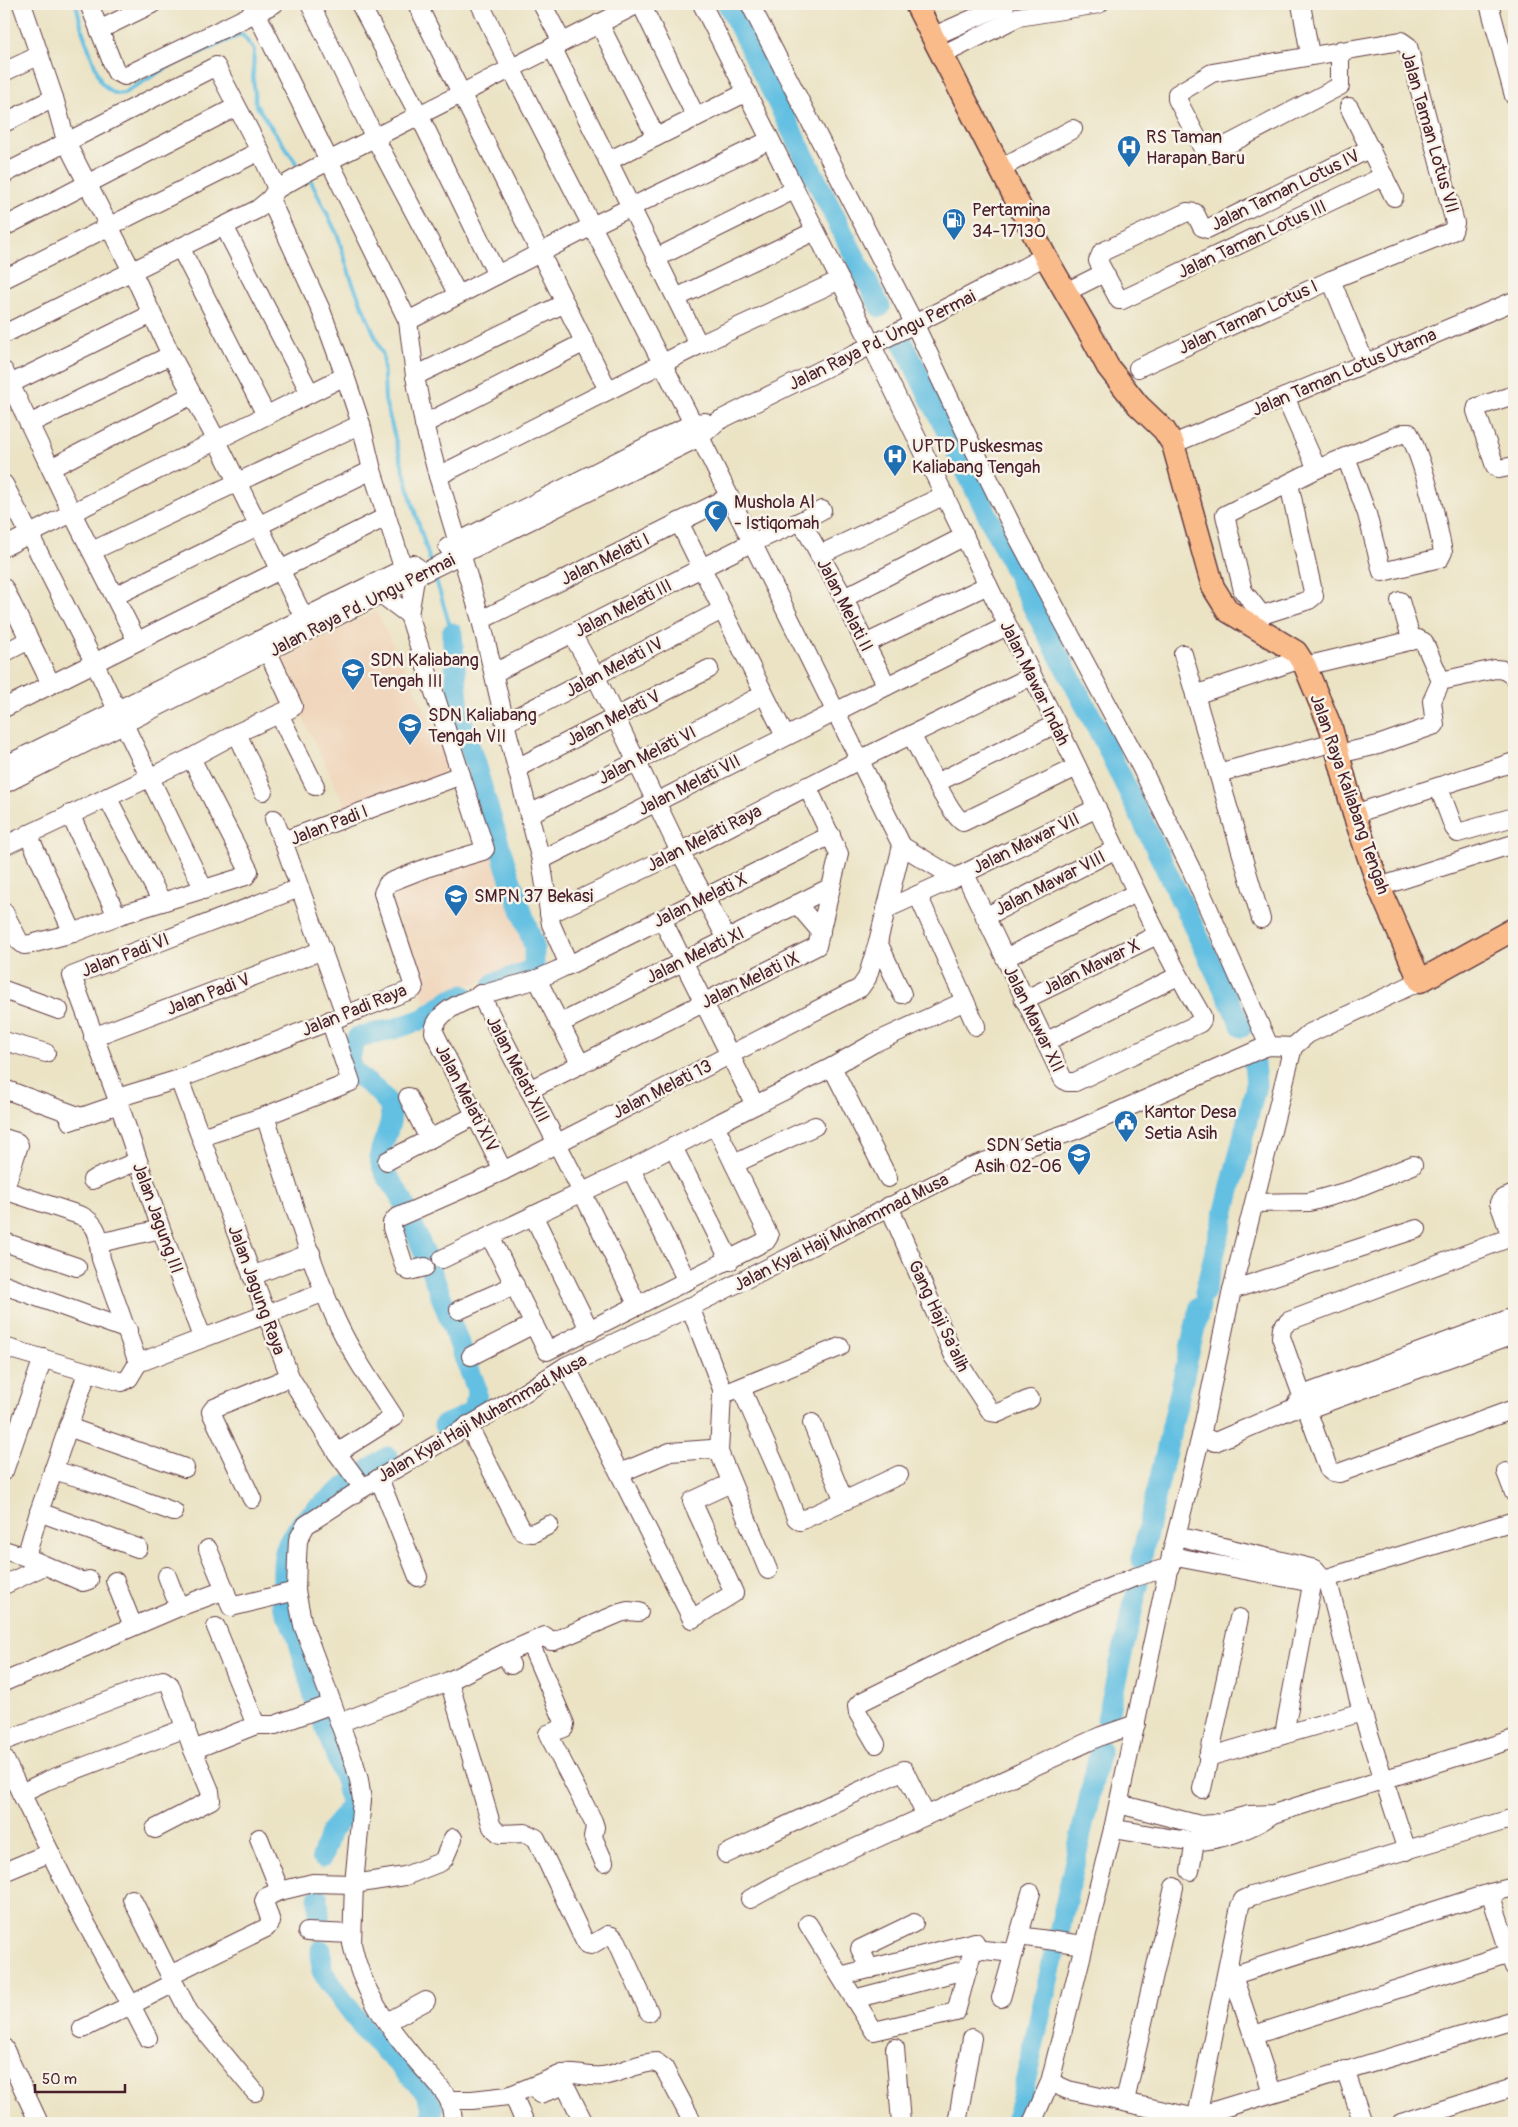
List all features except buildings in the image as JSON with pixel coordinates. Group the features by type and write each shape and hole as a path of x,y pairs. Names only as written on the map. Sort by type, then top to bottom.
{"main road":[{"name":"Jalan Raya Kaliabang Tengah","path":"916,4 1045,256 1114,376 1138,405 1164,430 1173,444 1213,587 1220,599 1228,611 1296,652 1303,663 1336,748 1354,814 1379,887 1420,981"},
{"path":"1420,981 1513,934"}],"street":[{"path":"22,4 38,56 54,98 67,144 132,271 171,355 238,482 304,618"},
{"path":"90,4 116,72 125,76 255,8 274,4"},
{"path":"99,30 152,4"},
{"path":"310,4 374,138 458,295"},
{"path":"360,4 419,115 497,275"},
{"path":"417,4 539,254 608,390"},
{"path":"480,4 697,430 902,846"},
{"path":"542,4 557,45 608,161 699,344"},
{"path":"4,334 258,209 279,190 329,160 639,4 696,117"},
{"path":"702,4 840,280 877,341"},
{"path":"711,4 877,341"},
{"path":"750,4 1020,541 1141,767 1195,878 1259,1050 1293,1047"},
{"path":"937,46 1006,4"},
{"path":"937,46 1017,11 1099,4"},
{"path":"1301,4 1310,55"},
{"path":"1489,4 1514,96"},
{"path":"255,8 408,321 415,376 424,424 481,620 505,723 542,860 551,924 569,964"},
{"path":"599,23 656,137"},
{"name":"Jalan Taman Lotus VII","path":"1331,280 1448,233 1456,227 1408,46 1401,40 1340,50 1310,55 1212,73 1177,94 1176,99 1206,154 1210,154 1340,86 1340,50"},
{"path":"5,68 38,56"},
{"path":"4,174 67,144 214,67 218,69 279,190 345,376 386,517 422,566"},
{"path":"608,161 747,92"},
{"path":"4,123 54,98"},
{"path":"4,227 236,107"},
{"path":"1349,107 1394,197"},
{"path":"1000,170 1073,129"},
{"path":"408,321 592,226 770,140"},
{"name":"Jalan Taman Lotus IV","path":"1104,273 1098,261 1102,252 1187,212 1195,213 1202,227 1207,230 1371,148"},
{"path":"4,279 260,151"},
{"name":"Jalan Taman Lotus III","path":"1104,273 1119,300 1122,300 1384,176"},
{"path":"656,258 794,190"},
{"path":"224,226 310,393"},
{"path":"676,298 815,231"},
{"path":"180,246 266,415"},
{"name":"Jalan Raya Pd. Ungu Permai","path":"4,784 121,717 304,618 422,566 585,487 877,341 974,295 1045,256"},
{"path":"1066,292 1104,273"},
{"path":"438,476 699,344 840,280"},
{"name":"Jalan Taman Lotus I","path":"1138,368 1331,280 1365,363"},
{"name":"Jalan Taman Lotus Utama","path":"1173,444 1514,301"},
{"path":"415,376 564,303"},
{"path":"138,641 72,513 7,377 152,314"},
{"name":"Jalan Mawar Indah","path":"877,341 945,495 1007,626 1097,808 1136,894 1178,976 1202,1016 1202,1020"},
{"path":"424,424 585,342"},
{"path":"29,424 171,355"},
{"path":"4,547 216,439 345,376"},
{"path":"51,468 192,395"},
{"path":"1514,395 1477,407 1476,411 1494,466 1499,470 1514,466"},
{"path":"1284,397 1318,469"},
{"path":"92,552 360,424"},
{"path":"1289,484 1314,596 1309,600 1265,615 1260,613 1243,591 1224,517 1228,512 1318,469 1346,457 1404,433 1409,433 1421,460 1435,507 1443,552 1440,558 1382,572 1367,514 1346,457"},
{"path":"115,596 372,470"},
{"path":"4,484 94,662 204,890"},
{"path":"819,556 945,495"},
{"name":"Jalan Melati I","path":"481,620 729,497"},
{"path":"752,543 822,510"},
{"path":"4,708 386,517"},
{"name":"Jalan Melati II","path":"801,520 819,556 844,598 865,644 888,686"},
{"path":"679,522 785,736"},
{"path":"844,598 964,536"},
{"name":"Jalan Melati III","path":"494,673 752,543"},
{"name":"Jalan Raya Pd. Ungu Permai","path":"4,766 268,652 381,594 422,566"},
{"name":"Jalan Padi Raya","path":"4,1089 74,1119 413,989 414,987 383,892 384,888 388,883 426,868 485,849 409,615 422,566"},
{"path":"865,644 988,585"},
{"path":"5,594 51,684"},
{"path":"381,594 409,615"},
{"path":"1400,600 1412,641"},
{"name":"Jalan Melati IV","path":"505,723 722,610"},
{"path":"837,711 1007,626"},
{"path":"572,634 616,717 680,852 727,939"},
{"path":"1195,696 1303,663 1418,639 1424,642 1442,681"},
{"path":"4,653 30,640"},
{"path":"4,846 191,758 237,733 294,706 268,652"},
{"path":"1183,654 1261,919"},
{"name":"Jalan Melati V","path":"518,768 709,669"},
{"path":"1442,681 1495,669 1502,669 1510,673 1514,678"},
{"name":"Jalan Melati Raya","path":"549,914 680,852 859,760 912,736 1032,676"},
{"path":"1218,773 1336,748 1378,745 1435,725 1432,701 1442,681"},
{"name":"Jalan Melati VI","path":"529,814 636,762 764,694"},
{"name":"Jalan Melati VII","path":"542,860 837,711"},
{"path":"278,714 315,786"},
{"path":"936,783 1056,724"},
{"path":"237,733 263,791"},
{"path":"912,736 936,783 957,818 963,822 1076,767"},
{"path":"4,912 10,932 24,945 74,933 117,916 246,876 249,871 191,758"},
{"path":"1354,814 1439,788 1514,762"},
{"name":"Jalan Padi I","path":"265,1116 351,1082 323,950 283,841 461,776"},
{"name":"Jalan Melati IX","path":"529,1090 818,945 839,854 807,786"},
{"path":"1439,788 1454,828 1458,833 1468,832 1514,817"},
{"path":"107,797 162,902"},
{"name":"Jalan Mawar VII","path":"886,909 960,876 1097,808"},
{"path":"70,814 117,916"},
{"path":"274,818 283,841"},
{"path":"28,834 74,933"},
{"name":"Jalan Melati X","path":"569,964 831,835"},
{"path":"1379,887 1510,845"},
{"name":"Jalan Mawar VII","path":"902,846 960,876"},
{"name":"Jalan Melati 13","path":"425,1267 409,1271 402,1264 392,1228 392,1223 396,1218 503,1171 857,990 867,978 902,846"},
{"name":"Jalan Mawar VIII","path":"985,917 1116,849"},
{"name":"Jalan Mawar XII","path":"960,876 985,917 1024,1000 1066,1082 1075,1082 1202,1020"},
{"name":"Jalan Melati XI","path":"559,1024 831,887"},
{"name":"Jalan Padi VI","path":"118,1101 72,980 74,974 299,888"},
{"path":"1005,958 1136,894"},
{"path":"918,895 976,1026"},
{"path":"797,904 821,932"},
{"path":"662,919 755,1106"},
{"name":"Jalan Mawar X","path":"1024,1000 1157,935"},
{"path":"878,942 902,994"},
{"name":"Jalan Padi V","path":"93,1037 323,950"},
{"name":"Jalan Melati XIV","path":"503,1171 434,1032 434,1027 442,1016 480,994 537,979 569,964"},
{"path":"1045,1042 1178,976"},
{"path":"537,979 580,1065"},
{"path":"1032,2123 1050,2082 1113,1829 1170,1562 1201,1436 1232,1290 1293,1047 1308,1034 1420,981"},
{"path":"4,990 59,1010"},
{"name":"Jalan Melati XIII","path":"480,994 582,1192 638,1306"},
{"path":"442,1259 631,1169 832,1067 874,1043 965,1001"},
{"path":"4,1041 46,1053"},
{"name":"Jalan Kyai Haji Muhammad Musa","path":"449,2115 374,2003 362,1978 354,1953 352,1934 354,1884 362,1800 359,1780 303,1625 296,1591 298,1540 306,1525 362,1488 566,1366 690,1307 967,1168 1076,1130 1259,1050"},
{"path":"832,1067 888,1178"},
{"name":"Jalan Jagung Raya","path":"178,1080 290,1377 337,1453 362,1488"},
{"path":"408,1097 429,1139"},
{"name":"Jalan Jagung III","path":"118,1101 161,1229 202,1337"},
{"path":"387,1161 476,1115"},
{"path":"201,1137 265,1116 325,1292 349,1347 394,1417 337,1453"},
{"path":"490,1236 549,1351 590,1331 686,1281 765,1243 769,1236 715,1125"},
{"path":"734,1164 815,1126"},
{"path":"4,1138 17,1142 19,1146 4,1190 90,1220 96,1231 104,1268 138,1362"},
{"path":"673,1148 730,1261"},
{"path":"92,1180 138,1161"},
{"path":"1255,1203 1309,1202 1352,1190 1413,1165"},
{"path":"631,1169 686,1281"},
{"path":"1514,1194 1500,1203 1513,1236 1289,1321 1282,1328 1281,1336 1302,1404 1328,1468 1333,1472 1339,1473 1514,1408"},
{"name":"Gang Haji Sa'alih","path":"889,1206 954,1356 991,1412 998,1414 1030,1399"},
{"path":"533,1215 590,1331"},
{"path":"99,1245 108,1241 161,1229"},
{"path":"1232,1290 1416,1229"},
{"path":"4,1242 77,1267"},
{"path":"252,1276 311,1253"},
{"path":"4,1285 128,1330"},
{"path":"458,1310 514,1285"},
{"path":"4,1347 122,1382 129,1378 138,1362 325,1292"},
{"path":"690,1307 722,1394 719,1452 768,1570"},
{"path":"1201,1436 1215,1442 1302,1404 1444,1351 1514,1317"},
{"path":"471,1356 534,1324"},
{"path":"1444,1351 1514,1334"},
{"path":"722,1394 725,1395 840,1347"},
{"path":"4,1471 43,1358"},
{"path":"566,1366 692,1619 734,1593 692,1501 731,1483"},
{"path":"26,1557 39,1512 87,1372"},
{"path":"252,1498 211,1412 214,1408 290,1377"},
{"path":"741,1388 798,1520 803,1521 899,1475"},
{"path":"812,1423 844,1501"},
{"path":"468,1425 523,1532 533,1533 549,1525"},
{"path":"68,1427 185,1468"},
{"path":"620,1473 670,1452 711,1448 719,1452"},
{"path":"53,1470 174,1512"},
{"path":"1506,1472 1514,1493"},
{"path":"379,1478 418,1577"},
{"path":"39,1512 138,1548"},
{"path":"1176,1536 1255,1564 1319,1577 1514,1521"},
{"path":"208,1549 231,1608 296,1591"},
{"path":"4,1550 26,1557 83,1582 89,1580"},
{"path":"876,1744 858,1714 857,1706 1006,1630 1170,1562 1255,1564"},
{"path":"4,1585 44,1566"},
{"path":"167,1576 179,1607"},
{"path":"1319,1577 1407,1851"},
{"path":"1284,1734 1319,1577"},
{"path":"114,1581 133,1626"},
{"path":"4,1682 133,1626 225,1590"},
{"path":"340,1724 508,1659 529,1643 545,1636 554,1641 620,1613 628,1611 639,1612"},
{"path":"1202,1789 1239,1618"},
{"path":"216,1627 256,1725"},
{"path":"529,1643 565,1724 564,1728 548,1734 593,1821 595,1827 592,1837 604,1862"},
{"path":"4,1741 163,1680 170,1685 193,1750 212,1795 211,1800 155,1829"},
{"path":"449,1681 492,1827 500,1834 525,1833 536,1838 586,1944 590,1945 608,1935 617,1941 649,2012"},
{"path":"193,1750 256,1725 275,1725 332,1704"},
{"path":"1208,1757 1362,1712"},
{"path":"750,1899 785,1880 1108,1733 1136,1724"},
{"path":"20,1793 186,1728"},
{"path":"1119,1804 1200,1825 1214,1824 1248,1815 1273,1814 1514,1739"},
{"path":"4,1758 49,1853 148,2038"},
{"path":"726,1854 904,1770 926,1816"},
{"path":"1113,1829 1195,1841 1232,1834 1262,1822 1273,1814"},
{"path":"1197,2119 1228,1958 1240,1906 1246,1899 1514,1818"},
{"path":"259,1838 280,1891"},
{"path":"82,2028 131,2005 172,1979 266,1928 272,1922 264,1898 280,1891 313,1883 354,1884 405,1876 436,1866 444,1859 453,1838"},
{"path":"1190,1871 1195,1841"},
{"path":"4,1872 49,1853"},
{"path":"1125,2101 1174,1887"},
{"path":"1234,1975 1514,1887"},
{"path":"1001,1998 1031,1893"},
{"path":"1254,2035 1512,1960 1490,1893"},
{"path":"132,1899 189,2012 255,2092"},
{"path":"870,1969 860,1949 914,1923"},
{"path":"808,1924 854,2000 874,2031 956,2012 975,1942 840,1976"},
{"path":"307,1932 352,1934"},
{"path":"973,1948 1016,1944 1084,1945"},
{"path":"1228,1958 1272,2092"},
{"path":"854,2000 968,1969"},
{"path":"387,2022 426,2001"},
{"path":"1050,2082 1068,2090 1125,2101 1197,2119 1272,2092 1514,2020"},
{"path":"957,2123 972,2038"},
{"path":"4,2048 39,2123"},
{"path":"895,2048 901,2123"},
{"path":"449,2115 472,2100 508,2096 562,2074 604,2076 656,2062 664,2068 693,2123"},
{"path":"1345,2070 1363,2123"},
{"path":"449,2115 517,2104 555,2088 564,2087 569,2091 584,2123"},
{"path":"1401,2123 1514,2087"},
{"path":"517,2104 525,2123"}],"shaded area":[{"name":"SDN Kaliabang Tengah III","path":"376,611 431,721 450,770 350,815 275,661"},
{"name":"SMPN 37 Bekasi","path":"491,855 523,942 522,965 425,1003 389,891"}],"waterway":[{"path":"76,4 83,33 101,82 116,94 124,93 166,68 242,34 254,50 253,77 256,105 296,163"},
{"path":"728,4 880,307"},
{"path":"310,179 338,236 351,279 383,355 385,400 412,502 431,564"},
{"path":"900,337 1034,609 1102,737 1242,1027"},
{"path":"434,573 452,633"},
{"path":"452,633 459,711 507,870 534,946 534,968 494,983"},
{"path":"444,1425 464,1416 473,1409 477,1396 476,1387 405,1205 381,1164 380,1153 391,1118 388,1104 382,1095 359,1076 353,1069 351,1061 352,1051 358,1037 394,1029 423,1019 448,1001 463,995"},
{"path":"1205,1292 1256,1085 1254,1063"},
{"path":"1141,1559 1200,1306"},
{"path":"369,1470 388,1457"},
{"path":"283,1583 284,1556 295,1531 312,1513 351,1483"},
{"path":"1107,1719 1138,1586"},
{"path":"282,1604 296,1632 315,1700"},
{"path":"322,1718 346,1783 350,1803 345,1815 331,1831 322,1857"},
{"path":"1016,2123 1100,1750"},
{"path":"318,1898 320,1925"},
{"path":"321,1950 322,1971 335,1990 368,2034 425,2091 433,2108 429,2123"}],"place":[{"name":"RS Taman Harapan Baru","path":"1129,168"},
{"name":"Pertamina 34-17130","path":"954,241"},
{"name":"UPTD Puskesmas Kaliabang Tengah","path":"895,477"},
{"name":"Mushola Al - Istiqomah","path":"716,533"},
{"name":"SDN Kaliabang Tengah III","path":"353,691"},
{"name":"SDN Kaliabang Tengah VII","path":"410,746"},
{"name":"SMPN 37 Bekasi","path":"456,917"},
{"name":"Kantor Desa Setia Asih","path":"1126,1143"},
{"name":"SDN Setia Asih 02-06","path":"1079,1176"}]}
